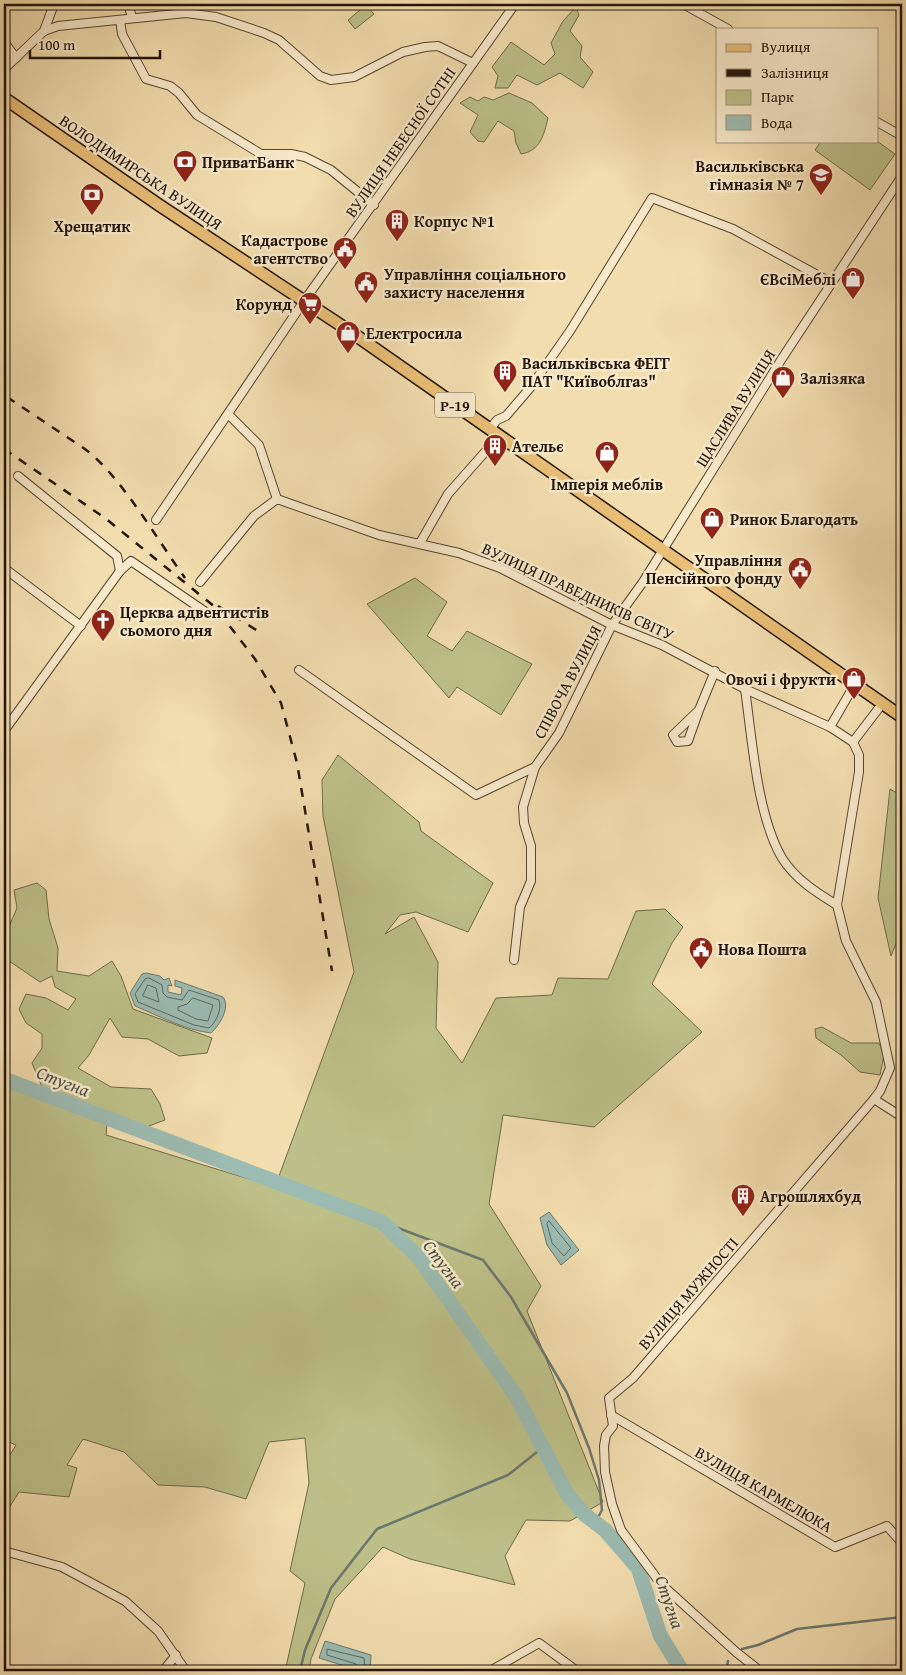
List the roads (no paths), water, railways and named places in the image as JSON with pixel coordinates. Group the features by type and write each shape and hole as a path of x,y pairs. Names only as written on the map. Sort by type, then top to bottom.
{"main road":[{"name":"ВОЛОДИМИРСЬКА ВУЛИЦЯ","path":"4,98 490,429 902,718"}],"street":[{"path":"44,31 54,4"},
{"path":"128,4 132,17"},
{"name":"ВУЛИЦЯ НЕБЕСНОЇ СОТНІ","path":"156,520 229,415 304,301 515,4"},
{"path":"683,4 726,28"},
{"path":"4,69 44,31 58,26 186,13 216,16 279,40 320,76 330,80 354,77 403,52 425,47 438,46 473,63"},
{"path":"120,20 122,34 146,79 170,86 179,93 184,102 197,115 260,154 291,154 305,157 332,170 374,205"},
{"path":"4,42 16,58"},
{"path":"878,123 902,136"},
{"name":"ЩАСЛИВА ВУЛИЦЯ","path":"663,549 781,360 902,176"},
{"path":"490,429 497,420 506,416 530,388 570,332 652,198 733,229 832,282"},
{"path":"200,582 254,516 277,499 259,445 229,415"},
{"path":"420,543 448,494 485,452"},
{"path":"18,476 117,556 120,571"},
{"name":"ВУЛИЦЯ ПРАВЕДНИКІВ СВІТУ","path":"277,499 379,535 459,552 500,568 612,625 662,645 715,671 745,689 830,727 853,742"},
{"name":"СПІВОЧА ВУЛИЦЯ","path":"299,670 476,795 534,767 559,733 612,625 663,549"},
{"path":"4,731 120,571 131,561 210,615"},
{"path":"4,568 81,626"},
{"path":"699,710 715,671"},
{"path":"830,727 855,684"},
{"path":"745,689 765,817 782,858 811,890 837,905"},
{"path":"853,742 882,704"},
{"name":"ВУЛИЦЯ МУЖНОСТІ","path":"612,1415 609,1398 633,1378 880,1091 890,1068 876,1002 846,941 837,905 859,772 859,755 853,742"},
{"path":"514,960 520,907 531,881 531,846 524,822 523,807 534,767"},
{"path":"874,1098 902,1117"},
{"path":"612,1415 613,1426 606,1435 604,1446 606,1472 612,1504 621,1530 661,1584 736,1652 760,1671"},
{"name":"ВУЛИЦЯ КАРМЕЛЮКА","path":"612,1415 835,1546 887,1526 902,1543"},
{"path":"4,1551 62,1567 126,1602 158,1631 186,1671"},
{"path":"490,1671 539,1643 577,1671"},
{"path":"162,1671 176,1655"}],"water":[{"path":"142,974 160,976 164,980 169,978 172,986 168,985 168,992 181,995 182,988 175,986 175,980 223,997 226,1006 225,1011 217,1026 211,1033 192,1029 135,1006 130,993"},
{"path":"549,1212 579,1250 561,1265 547,1245 540,1218"},
{"path":"325,1641 371,1655 370,1671 361,1671 319,1658"}],"waterway":[{"name":"Стугна","path":"4,1079 382,1222 419,1258 516,1396 567,1494 584,1514 605,1530 638,1568 660,1635 682,1671"},
{"path":"382,1222 483,1260 511,1297 567,1393 589,1448 599,1480 602,1510 596,1521"},
{"path":"300,1671 305,1650 331,1588 377,1529 508,1475 542,1448"},
{"path":"742,1649 758,1645 797,1629 902,1617"},
{"path":"726,1671 728,1661"}],"railway":[{"path":"7,397 76,443"},
{"path":"82,447 96,458 123,489 185,578"},
{"path":"4,449 105,518 215,607 255,659 281,703 297,763 332,971"},
{"path":"218,606 261,633"}],"place":[{"name":"ПриватБанк","path":"185,183"},
{"name":"Васильківська гімназія № 7","path":"821,196"},
{"name":"Хрещатик","path":"92,216"},
{"name":"Корпус №1","path":"397,242"},
{"name":"Кадастрове агентство","path":"345,270"},
{"name":"ЄВсіМеблі","path":"853,300"},
{"name":"Управління соціального захисту населення","path":"366,304"},
{"name":"Корунд","path":"310,325"},
{"name":"Електросила","path":"348,354"},
{"name":"Васильківська ФЕГГ ПАТ \"Київоблгаз\"","path":"505,393"},
{"name":"Залізяка","path":"783,399"},
{"name":"Ательє","path":"495,467"},
{"name":"Імперія меблів","path":"607,474"},
{"name":"Ринок Благодать","path":"712,540"},
{"name":"Управління Пенсійного фонду","path":"800,590"},
{"name":"Церква адвентистів сьомого дня","path":"103,642"},
{"name":"Овочі і фрукти","path":"854,700"},
{"name":"Нова Пошта","path":"701,970"},
{"name":"Агрошляхбуд","path":"743,1217"}]}
